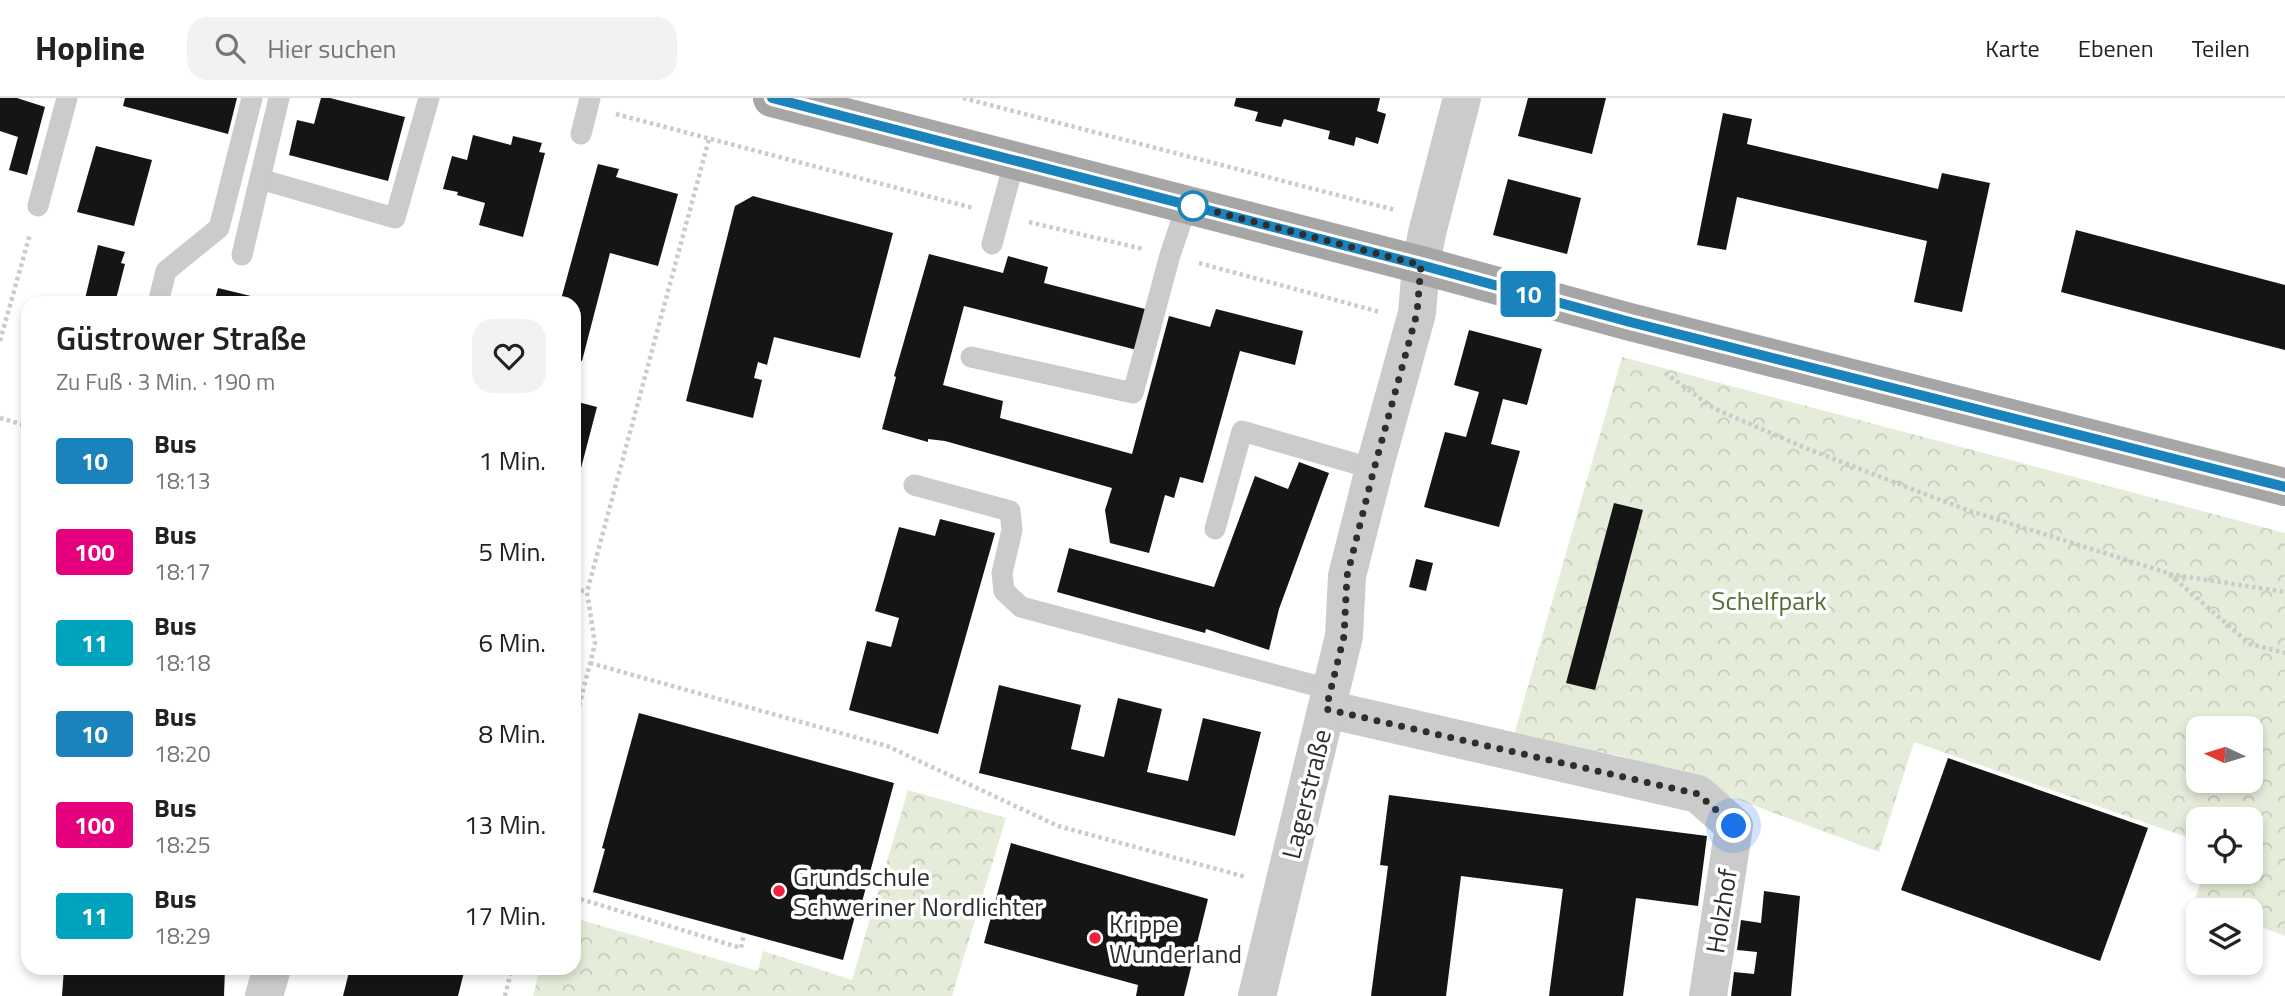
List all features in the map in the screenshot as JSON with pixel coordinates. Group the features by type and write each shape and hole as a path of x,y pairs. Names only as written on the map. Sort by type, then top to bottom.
{"main road":[{"path":"772,98 1015,159 1630,322 2285,487"}],"street":[{"name":"Lagerstraße","path":"1257,996 1344,636 1347,576 1417,313 1427,233 1462,98"},
{"name":"Holzhof","path":"1329,700 1698,794 1734,826 1708,996"},
{"path":"264,996 270,975"}],"lane":[{"path":"38,206 67,98"},
{"path":"160,296 166,271 219,228 252,98"},
{"path":"242,255 279,98"},
{"path":"260,179 395,218 429,98"},
{"path":"581,134 589,103"},
{"path":"992,244 1015,159"},
{"path":"971,357 1133,393 1170,255 1187,205"},
{"path":"1215,529 1242,431 1374,469"},
{"path":"914,485 1010,511 1012,530 1002,573 1004,591 1021,607 1329,700"}],"path":[{"path":"963,98 1406,213"},
{"path":"589,103 709,139 1000,216 1170,255 1380,312"},
{"path":"581,698 595,643 587,592 709,139"},
{"path":"0,341 38,206"},
{"path":"1656,366 1715,409 1808,449 1964,509 2168,573 2285,592"},
{"path":"0,418 21,424"},
{"path":"2168,573 2249,644 2285,653"},
{"path":"581,590 587,592"},
{"path":"590,663 887,746 1058,827 1247,877"},
{"path":"581,899 741,948 744,933"},
{"path":"505,996 510,975"}],"green space":[{"name":"Schelfpark","path":"1622,357 2285,533 2285,936 2263,928 2263,898 2195,898 2200,884 2263,884 2263,807 2186,807 2186,837 1914,742 1879,852 1621,756 1514,735"},
{"path":"908,790 1006,818 952,996 533,996 538,975 581,975 581,920 758,971 763,951 852,980"}],"building":[{"path":"0,98 17,98 45,107 27,175 9,170 18,137 0,131"},
{"path":"125,98 237,98 228,134 123,106"},
{"path":"321,98 405,117 388,181 289,155 297,120 314,124"},
{"path":"1236,98 1380,98 1377,111 1386,114 1378,144 1356,137 1354,146 1328,139 1330,131 1284,119 1281,127 1255,121 1258,112 1234,106"},
{"path":"1528,98 1606,98 1592,154 1518,136"},
{"path":"1723,113 1752,119 1747,144 1938,189 1942,173 1990,183 1962,312 1914,302 1927,241 1737,197 1726,250 1697,245"},
{"path":"473,135 511,145 513,136 542,143 539,152 545,153 523,237 479,225 485,203 443,189 452,156 467,160"},
{"path":"96,146 152,160 134,226 77,212"},
{"path":"598,164 619,169 616,177 678,194 658,266 610,253 582,361 581,296 562,296"},
{"path":"1508,179 1581,198 1567,254 1493,235"},
{"path":"753,196 893,233 860,358 774,337 767,365 758,362 754,378 762,380 753,418 686,401 735,206"},
{"path":"2076,230 2285,285 2285,350 2061,292"},
{"path":"98,245 125,252 121,263 125,264 117,296 86,296"},
{"path":"929,254 1003,273 1008,256 1048,267 1044,283 1149,310 1137,350 964,306 943,385 1003,401 1000,418 1132,454 1169,316 1210,327 1216,309 1303,331 1295,365 1240,351 1203,483 1180,477 1174,498 1165,495 1149,553 1110,543 1105,510 1112,488 945,441 928,439 928,442 882,429 896,377 894,376"},
{"path":"218,288 251,296 216,296"},
{"path":"1469,330 1542,349 1527,405 1503,399 1491,444 1520,451 1499,527 1424,507 1445,432 1466,437 1479,392 1454,385"},
{"path":"581,403 597,407 581,468"},
{"path":"1299,462 1329,473 1279,609 1269,650 1206,629 1205,633 1057,592 1069,548 1214,587 1255,476 1288,489"},
{"path":"1614,503 1643,510 1595,690 1566,683"},
{"path":"940,519 995,533 938,734 849,710 867,641 891,647 899,618 875,611 899,527 935,536"},
{"path":"1416,559 1433,563 1426,591 1409,587"},
{"path":"999,685 1081,705 1071,749 1104,757 1118,698 1162,709 1147,772 1188,781 1203,718 1261,732 1235,836 979,773"},
{"path":"639,713 894,783 858,917 855,916 843,960 593,892 605,849 602,848"},
{"path":"1948,758 2148,828 2100,961 1901,890"},
{"path":"1389,795 1707,836 1698,906 1636,898 1623,996 1549,996 1563,889 1461,876 1446,996 1371,996 1388,866 1380,865"},
{"path":"1011,843 1208,899 1184,996 1136,996 1138,985 984,943"},
{"path":"1764,891 1800,896 1791,996 1731,996 1734,972 1754,974 1757,952 1737,950 1741,920 1761,923"},
{"path":"64,975 225,975 224,996 62,996"},
{"path":"348,975 463,975 458,996 343,996"}],"bus line":[{"name":"10","path":"772,98 889,126 1630,322 2285,487"}],"place":[{"name":"Grundschule Schweriner Nordlichter","path":"779,891"},
{"name":"Krippe Wunderland","path":"1095,938"}],"route":[{"path":"1193,206 1421,265 1417,313 1347,576 1344,636 1326,709 1698,794 1734,826"}]}
